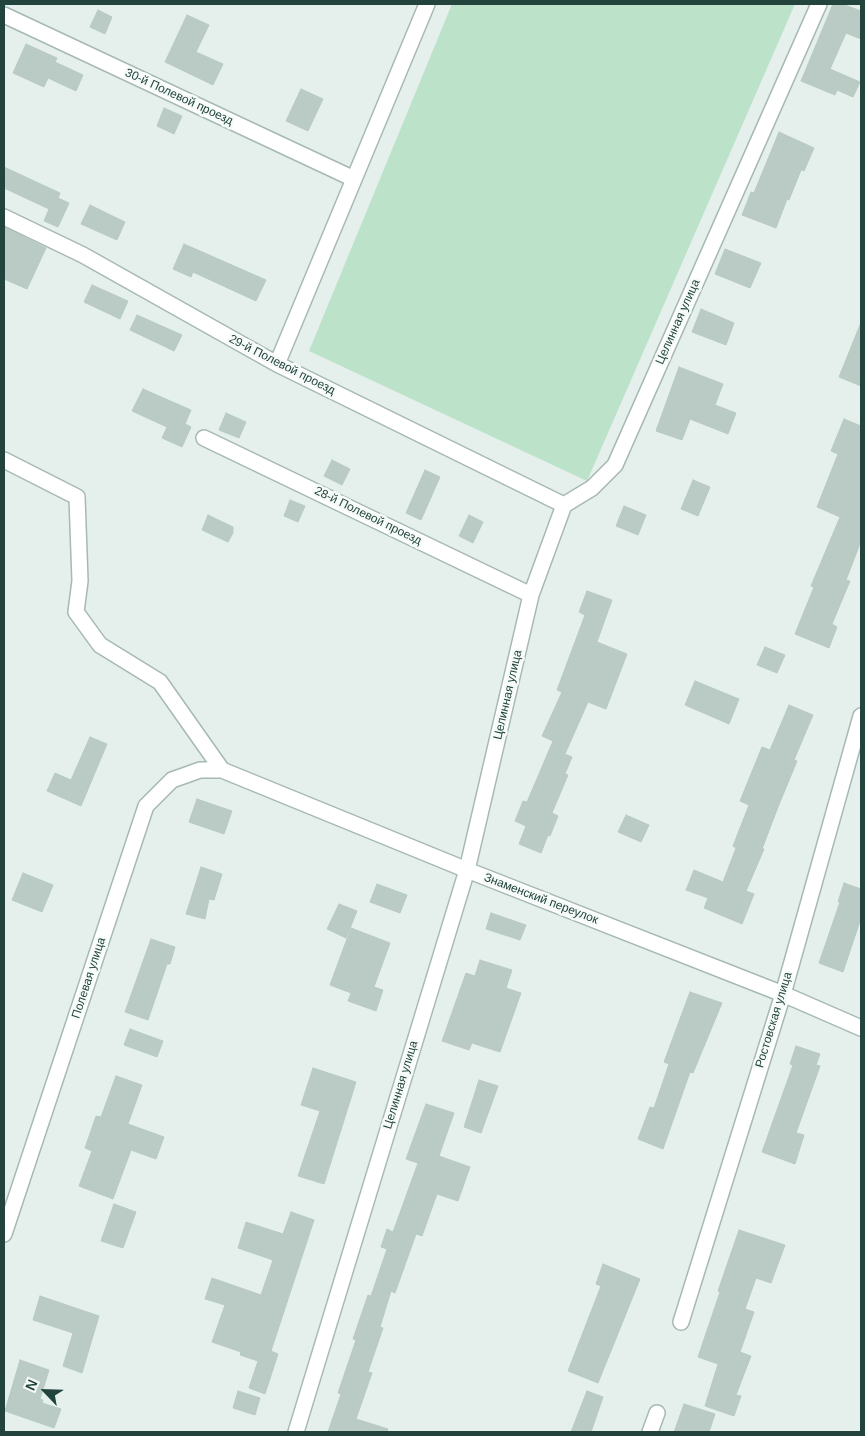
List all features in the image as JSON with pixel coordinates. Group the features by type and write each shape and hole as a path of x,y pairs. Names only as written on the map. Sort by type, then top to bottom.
{"street":[{"path":"277,364 427,4"},
{"name":"Целинная улица","path":"296,1432 467,870 531,595 564,505 592,488 614,464 818,4"},
{"name":"30-й Полевой проезд","path":"4,15 354,179"},
{"name":"29-й Полевой проезд","path":"4,217 82,256 277,364 564,505"},
{"name":"28-й Полевой проезд","path":"204,438 531,595"},
{"path":"4,460 77,497 80,581 76,612 100,645 160,682 222,770"},
{"name":"Ростовская улица","path":"681,1322 783,994 861,716"},
{"name":"Полевая улица","path":"4,1234 146,806 172,780 200,770 222,770"},
{"name":"Знаменский переулок","path":"222,770 467,870 783,994 861,1028"},
{"path":"650,1432 656,1413"}],"green space":[{"path":"452,4 795,4 587,481 309,351"}],"building":[{"path":"833,4 842,4 861,11 861,39 846,33 830,69 860,82 853,97 837,90 835,95 801,81"},
{"path":"98,10 112,17 105,34 90,27"},
{"path":"187,15 209,25 196,52 223,64 213,85 165,62"},
{"path":"26,44 57,58 55,62 83,75 76,91 48,78 44,87 13,73"},
{"path":"301,89 323,99 308,131 286,121"},
{"path":"164,108 182,116 174,134 157,126"},
{"path":"779,132 814,148 804,171 801,170 789,200 787,199 776,228 742,215 751,192 754,193"},
{"path":"4,167 60,193 58,198 69,203 58,227 44,221 49,209 4,188"},
{"path":"90,205 125,222 117,240 81,224"},
{"path":"4,227 46,248 27,289 4,279"},
{"path":"184,244 266,280 256,301 193,272 191,277 173,269"},
{"path":"725,249 761,263 750,288 715,274"},
{"path":"92,285 128,301 120,319 84,302"},
{"path":"701,309 734,323 726,345 692,332"},
{"path":"137,315 182,335 174,351 130,330"},
{"path":"861,325 861,386 839,377"},
{"path":"679,367 723,384 715,405 736,413 728,434 690,419 682,440 656,431"},
{"path":"143,389 191,410 185,424 191,427 182,447 162,438 167,427 132,411"},
{"path":"226,413 246,422 239,438 219,430"},
{"path":"844,419 861,426 861,541 846,580 850,581 832,624 837,627 829,648 795,634 814,587 811,586 840,517 817,507 838,454 831,451"},
{"path":"332,460 350,469 342,485 324,476"},
{"path":"425,470 440,477 421,520 406,513"},
{"path":"693,480 710,487 698,516 681,509"},
{"path":"290,500 305,506 298,522 284,516"},
{"path":"624,506 646,515 638,535 616,526"},
{"path":"208,515 233,527 233,533 228,542 202,530"},
{"path":"469,515 483,522 473,543 459,536"},
{"path":"587,591 612,600 597,642 627,654 606,709 588,702 565,754 572,757 565,774 568,775 552,813 558,816 541,853 519,844 526,826 515,821 523,801 527,802 553,741 542,736 562,692 557,690 585,615 579,612"},
{"path":"765,647 785,655 777,673 757,665"},
{"path":"695,681 739,699 729,724 685,705"},
{"path":"789,705 813,715 794,760 797,761 762,849 764,849 746,891 754,894 742,924 704,908 708,898 686,890 694,870 723,882 736,848 733,846 749,805 740,801 762,747 770,750"},
{"path":"90,737 107,744 81,806 47,791 55,773 71,780"},
{"path":"197,799 232,811 224,834 189,822"},
{"path":"626,815 649,825 641,842 618,832"},
{"path":"201,867 222,874 214,900 209,899 205,919 186,914"},
{"path":"23,873 53,885 42,912 12,900"},
{"path":"844,883 861,889 861,918 843,972 819,963 840,902 838,902"},
{"path":"377,884 407,895 400,913 370,902"},
{"path":"339,904 357,911 346,938 327,929"},
{"path":"491,913 526,925 520,940 486,929"},
{"path":"351,928 390,943 374,987 383,990 376,1011 348,1001 351,993 330,985"},
{"path":"151,939 175,947 170,964 167,964 148,1020 125,1012"},
{"path":"480,960 512,970 506,988 521,993 500,1052 472,1043 469,1050 442,1041 466,973 475,976"},
{"path":"690,992 722,1003 693,1073 690,1072 663,1149 638,1139 650,1107 654,1108 669,1064 664,1062"},
{"path":"130,1029 163,1041 157,1057 124,1045"},
{"path":"796,1046 820,1054 816,1065 820,1066 796,1133 804,1135 795,1164 762,1152 793,1065 790,1064"},
{"path":"313,1068 356,1082 324,1184 298,1176 320,1111 301,1105"},
{"path":"116,1076 142,1085 128,1124 164,1137 156,1159 131,1150 113,1199 79,1186 92,1151 85,1148 96,1116 101,1117"},
{"path":"479,1080 498,1086 481,1133 464,1127"},
{"path":"426,1104 454,1113 439,1156 470,1167 458,1201 437,1194 422,1236 416,1234 395,1293 391,1291 380,1327 383,1328 368,1372 372,1373 356,1419 388,1429 387,1432 328,1432 341,1394 338,1393 356,1340 353,1339 368,1295 371,1296 387,1249 381,1247 387,1229 393,1232 418,1163 406,1159"},
{"path":"114,1204 136,1212 123,1248 101,1241"},
{"path":"291,1212 314,1220 271,1351 278,1354 265,1394 249,1388 258,1361 240,1355 241,1352 212,1342 225,1305 205,1299 212,1278 261,1295 273,1260 238,1248 246,1222 283,1234"},
{"path":"739,1230 785,1245 771,1283 756,1278 745,1309 754,1312 740,1352 751,1356 736,1395 741,1396 734,1416 705,1406 718,1364 698,1357"},
{"path":"603,1264 640,1279 598,1383 568,1371 601,1286 596,1284"},
{"path":"40,1296 99,1316 82,1373 63,1366 73,1333 33,1320"},
{"path":"20,1360 49,1370 40,1399 43,1400 42,1403 61,1409 54,1428 5,1411"},
{"path":"238,1391 260,1398 255,1415 233,1408"},
{"path":"587,1391 603,1397 591,1432 571,1432"},
{"path":"684,1404 715,1414 709,1432 674,1432"}]}
